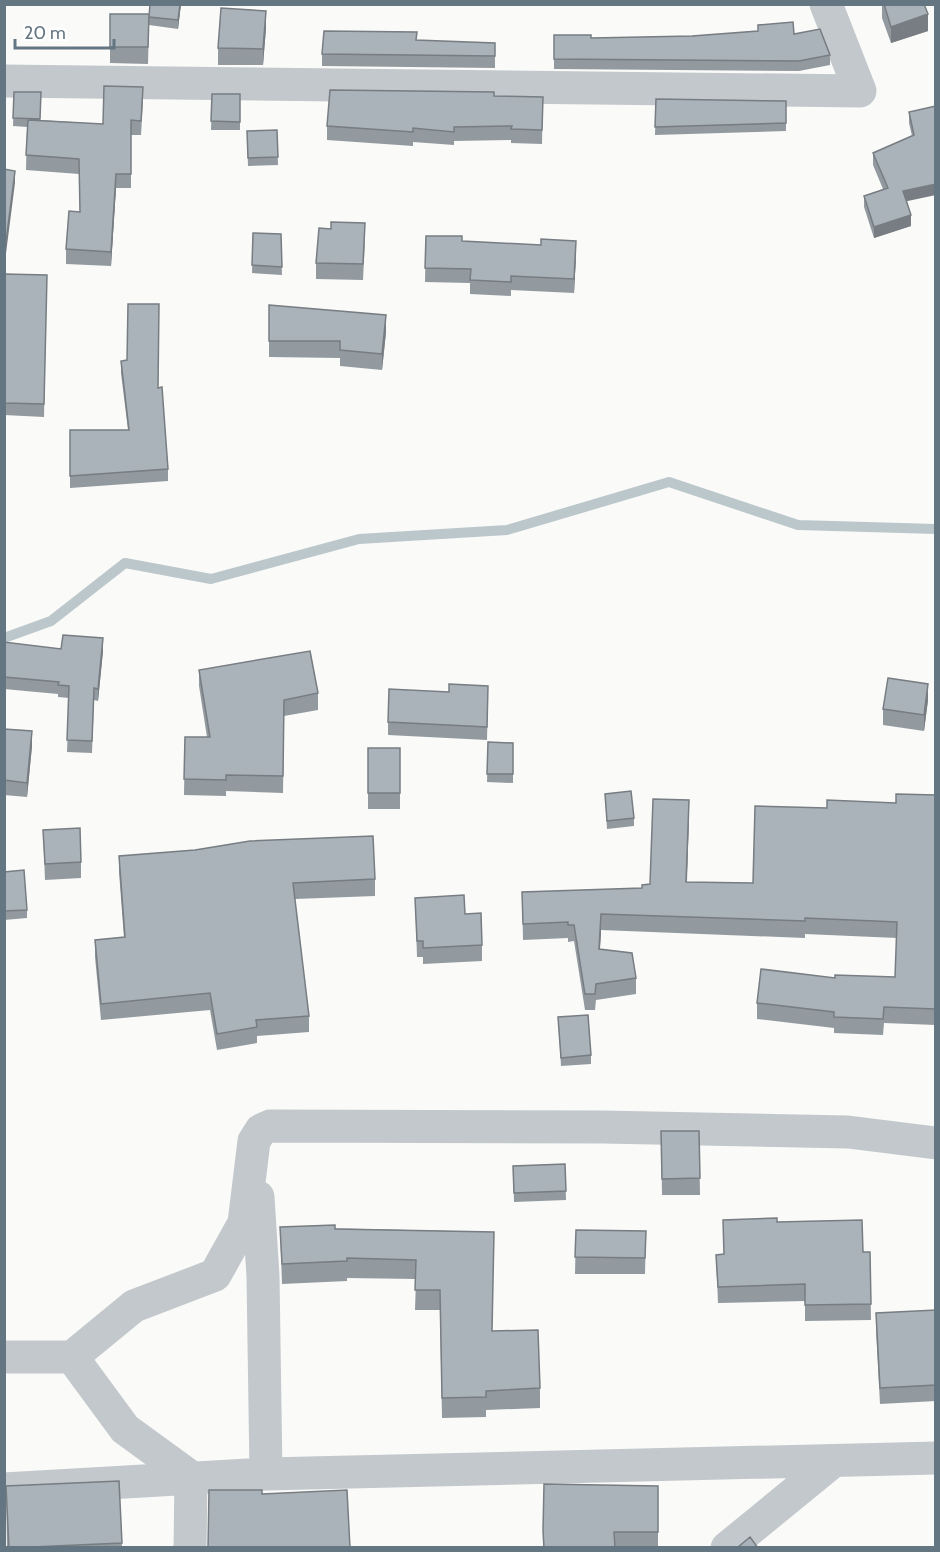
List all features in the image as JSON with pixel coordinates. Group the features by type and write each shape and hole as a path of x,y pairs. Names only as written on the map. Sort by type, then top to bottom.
{"street":[{"path":"4,81 860,91 826,4"},
{"path":"4,1357 72,1357 134,1306 215,1275 244,1223 254,1141 261,1130 270,1126 603,1126 848,1132 936,1143"},
{"path":"254,1141 263,1276 266,1474"},
{"path":"72,1357 125,1430 191,1477"},
{"path":"4,1489 266,1474 831,1463 936,1458"},
{"path":"728,1548 831,1463"},
{"path":"190,1548 191,1477"}],"building":[{"path":"150,4 180,4 178,20 149,17"},
{"path":"884,4 924,4 928,14 891,27"},
{"path":"221,8 266,11 263,49 218,48"},
{"path":"110,14 149,14 148,47 110,47"},
{"path":"793,22 794,34 820,29 830,55 799,61 554,59 554,35 591,35 591,38 692,36 758,31 758,25"},
{"path":"324,31 417,32 416,40 495,43 495,56 322,54"},
{"path":"104,86 143,87 141,121 131,120 131,174 116,174 111,252 66,249 69,211 80,212 79,159 26,155 28,120 103,124"},
{"path":"330,90 494,92 494,96 543,97 542,130 511,129 512,126 454,127 454,132 413,128 413,132 327,126"},
{"path":"14,92 41,92 40,119 13,118"},
{"path":"212,94 240,94 240,122 211,121"},
{"path":"656,99 786,101 786,123 655,127"},
{"path":"936,106 936,184 903,191 911,215 874,227 864,196 888,188 873,153 914,135 909,112"},
{"path":"277,130 278,157 248,158 247,131"},
{"path":"4,169 15,171 4,257"},
{"path":"331,222 365,223 363,264 316,263 319,228 331,229"},
{"path":"253,233 281,234 282,267 252,265"},
{"path":"426,236 462,236 462,241 541,245 541,239 576,241 574,279 511,276 511,282 470,280 471,269 425,268"},
{"path":"4,274 47,275 44,404 4,403"},
{"path":"128,304 159,304 158,388 162,387 168,469 70,476 70,430 129,430 121,361 127,360"},
{"path":"269,305 386,315 382,354 340,350 340,341 269,341"},
{"path":"63,635 103,638 98,689 94,688 92,741 67,740 69,686 58,685 59,682 4,677 4,642 61,649"},
{"path":"310,651 318,693 284,700 283,776 226,775 226,780 184,779 185,737 210,737 199,670"},
{"path":"888,678 928,684 924,715 883,709"},
{"path":"449,684 488,686 487,727 388,722 389,689 449,692"},
{"path":"4,729 32,731 27,783 4,780"},
{"path":"488,742 513,743 513,774 487,774"},
{"path":"368,748 400,748 400,793 368,793"},
{"path":"631,791 634,818 607,821 605,794"},
{"path":"896,794 936,795 936,1009 884,1007 883,1019 834,1017 834,1012 757,1003 761,969 835,978 835,975 895,977 897,922 601,914 599,949 632,953 636,978 596,984 595,994 585,994 574,925 568,925 568,922 523,924 522,892 642,888 642,885 650,884 653,799 689,800 686,882 753,883 755,806 827,808 827,800 896,803"},
{"path":"80,828 81,862 45,864 43,830"},
{"path":"373,836 375,879 293,883 309,1016 256,1020 257,1027 217,1034 210,993 101,1004 95,940 125,937 119,856 195,850 250,841"},
{"path":"24,870 27,910 4,911 4,872"},
{"path":"464,895 465,914 481,913 482,945 423,948 423,941 417,941 415,898"},
{"path":"588,1015 591,1055 561,1058 558,1017"},
{"path":"661,1131 699,1131 700,1178 662,1179"},
{"path":"565,1164 566,1191 514,1193 513,1166"},
{"path":"777,1218 777,1222 862,1220 863,1252 870,1252 871,1304 805,1305 805,1284 718,1287 716,1255 724,1254 723,1220"},
{"path":"335,1225 335,1229 494,1232 492,1331 538,1330 540,1388 486,1391 486,1397 442,1398 440,1290 415,1290 416,1260 347,1258 347,1261 282,1264 280,1227"},
{"path":"576,1230 646,1231 645,1258 575,1257"},
{"path":"936,1310 936,1385 880,1388 876,1313"},
{"path":"119,1481 122,1543 9,1548 6,1486"},
{"path":"544,1484 658,1486 658,1532 614,1532 615,1548 544,1548"},
{"path":"209,1490 262,1490 262,1494 347,1490 350,1548 208,1548"},
{"path":"750,1537 758,1548 735,1548 738,1547"}],"waterway":[{"path":"4,638 51,621 125,563 211,579 359,539 507,530 669,482 798,525 936,529"}]}
